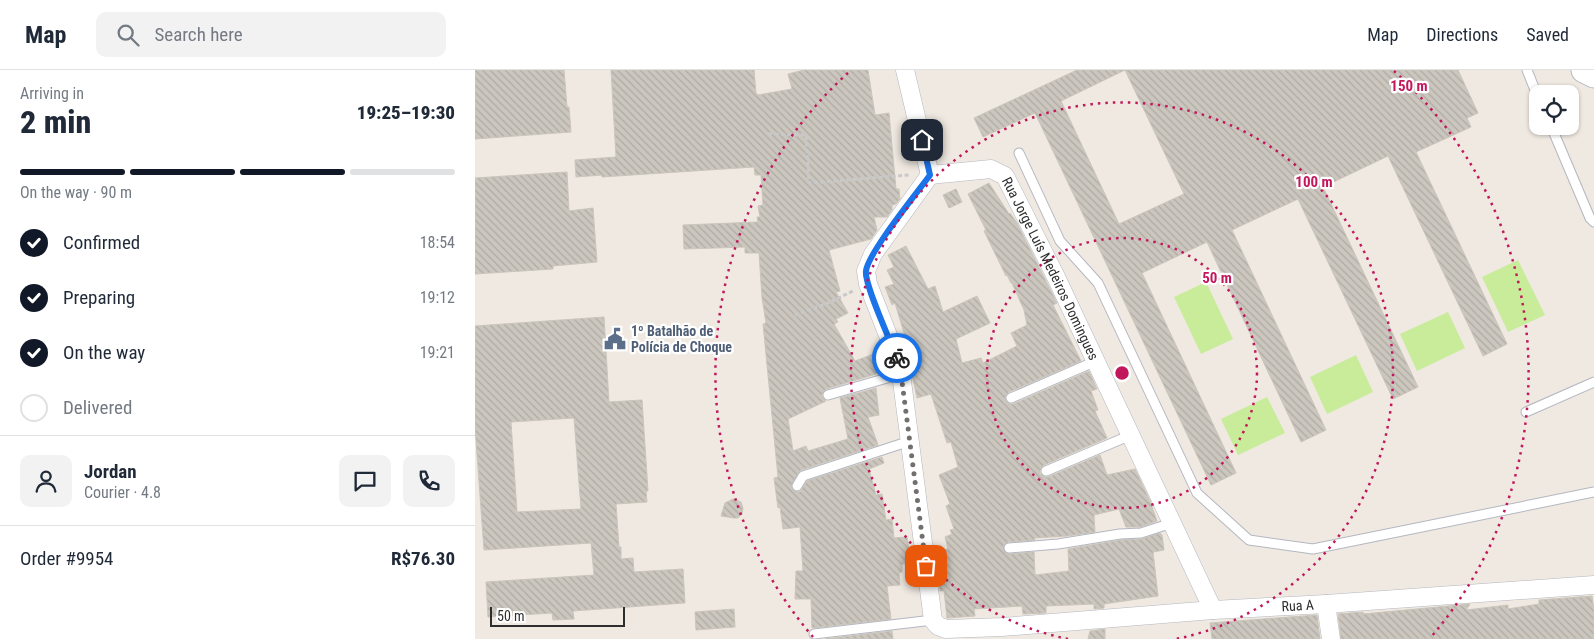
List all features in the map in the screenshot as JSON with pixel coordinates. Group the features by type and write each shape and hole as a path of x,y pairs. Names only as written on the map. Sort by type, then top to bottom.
{"street":[{"path":"905,70 930,175 873,254 865,271 868,284 900,366 933,620"},
{"path":"1583,70 1594,75"},
{"name":"Rua Jorge Luís Medeiros Domingues","path":"930,175 991,169 1005,176 1056,277 1213,610"},
{"name":"Rua A","path":"933,620 938,626 946,629 1003,633 1213,610 1594,585"},
{"path":"1325,604 1331,639"}],"lane":[{"path":"1527,70 1533,85"},
{"path":"1555,135 1590,218 1594,222"},
{"path":"1019,153 1060,241 1098,283 1197,493 1249,540 1313,549 1594,492"},
{"path":"1011,398 1096,361"},
{"path":"828,395 901,374"},
{"path":"1526,412 1594,382"},
{"path":"1046,471 1131,435"},
{"path":"797,486 803,476 910,441"},
{"path":"1009,548 1058,544 1120,534 1141,533 1172,523"},
{"path":"814,634 933,620"}],"path":[{"path":"767,134 806,135 809,183 908,174 930,175"},
{"path":"795,315 826,304 868,284"}],"green space":[{"path":"1518,260 1545,315 1508,332 1482,277"},
{"path":"1206,282 1233,339 1201,354 1174,297"},
{"path":"1448,312 1465,348 1417,371 1400,334"},
{"path":"1356,355 1373,392 1327,414 1310,377"},
{"path":"1267,397 1285,433 1238,455 1221,419"}],"building":[{"path":"475,70 564,70 571,132 475,139"},
{"path":"611,70 754,70 756,93 758,95 792,89 788,74 804,70 868,70 875,115 889,113 896,189 899,189 900,199 896,204 892,205 892,210 887,217 874,217 877,230 871,239 829,250 840,291 836,292 848,313 836,319 838,322 834,324 855,361 879,352 886,370 826,389 822,397 826,401 788,419 793,451 806,446 808,451 848,439 840,398 876,388 879,415 868,417 878,445 801,470 791,486 793,491 800,492 807,481 882,457 884,463 869,469 876,495 882,494 886,520 892,519 894,538 907,537 911,563 902,564 902,572 899,573 900,585 887,586 891,619 812,628 811,599 795,599 796,571 803,571 800,527 783,529 780,507 778,508 774,478 778,477 763,324 766,323 759,253 745,253 745,247 684,249 683,225 758,222 757,217 760,217 758,206 763,205 761,175 755,175 754,167 576,177 575,160 616,157"},
{"path":"1077,70 1125,70 1458,70 1478,113 1467,118 1471,127 1416,152 1507,344 1483,356 1388,156 1323,187 1418,387 1393,399 1298,199 1232,230 1326,430 1301,442 1207,242 1142,273 1236,473 1211,485 1035,113 983,137 974,118","holes":["1125,70 1184,194 1119,224 1061,101"]},
{"path":"567,172 569,211 593,208 597,262 553,266 553,269 475,274 475,178"},
{"path":"989,183 1017,223 1057,303 1053,305 1081,361 1009,392 1005,397 1006,401 1013,404 1089,371 1097,389 1091,391 1098,410 1095,411 1107,438 1044,465 1040,470 1040,474 1048,477 1100,455 1107,475 1135,469 1157,521 1140,527 1126,527 1119,509 1094,515 1095,532 1008,542 1004,545 1004,551 1010,554 1034,552 1035,575 1069,571 1068,549 1121,540 1142,539 1160,533 1164,550 1153,552 1158,596 1104,604 1104,608 1094,609 1094,604 1046,606 1046,613 1023,614 1022,606 974,609 975,616 947,618 944,591 940,591 936,552 948,549 945,537 952,534 950,530 954,529 946,506 950,504 939,475 958,467 951,442 947,443 931,394 917,398 912,374 916,373 895,303 892,305 885,287 894,284 887,270 894,267 888,255 906,246 928,289 935,286 943,312 977,296 990,323 956,339 962,363 981,358 983,363 1017,346 1011,333 1027,325 1024,310 984,231 986,230 968,194"},
{"path":"956,189 962,202 949,208 943,195"},
{"path":"604,317 609,402 642,400 648,491 646,491 647,502 616,504 621,559 633,558 634,572 683,569 685,603 573,611 574,619 553,620 552,613 488,617 486,582 594,575 591,543 484,550 475,427 475,326","holes":["574,418 581,509 517,512 511,422"]},
{"path":"733,499 741,502 742,514 738,518 721,516 725,503"},
{"path":"1592,596 1594,639 1341,639 1338,614 1363,612 1363,614 1470,604 1466,610 1508,605 1508,609 1539,604 1539,600"},
{"path":"734,609 735,627 696,630 695,612"},
{"path":"1317,615 1320,639 1212,639 1210,623"},
{"path":"1105,629 1105,639 1088,639 1090,631"},
{"path":"892,631 893,639 825,639"}],"way so far":[{"path":"897,358 900,366 926,566"}],"place":[{"name":"1º Batalhão de Polícia de Choque","path":"615,339"}],"route":[{"path":"897,358 868,284 865,271 873,254 930,175 922,140"}]}
